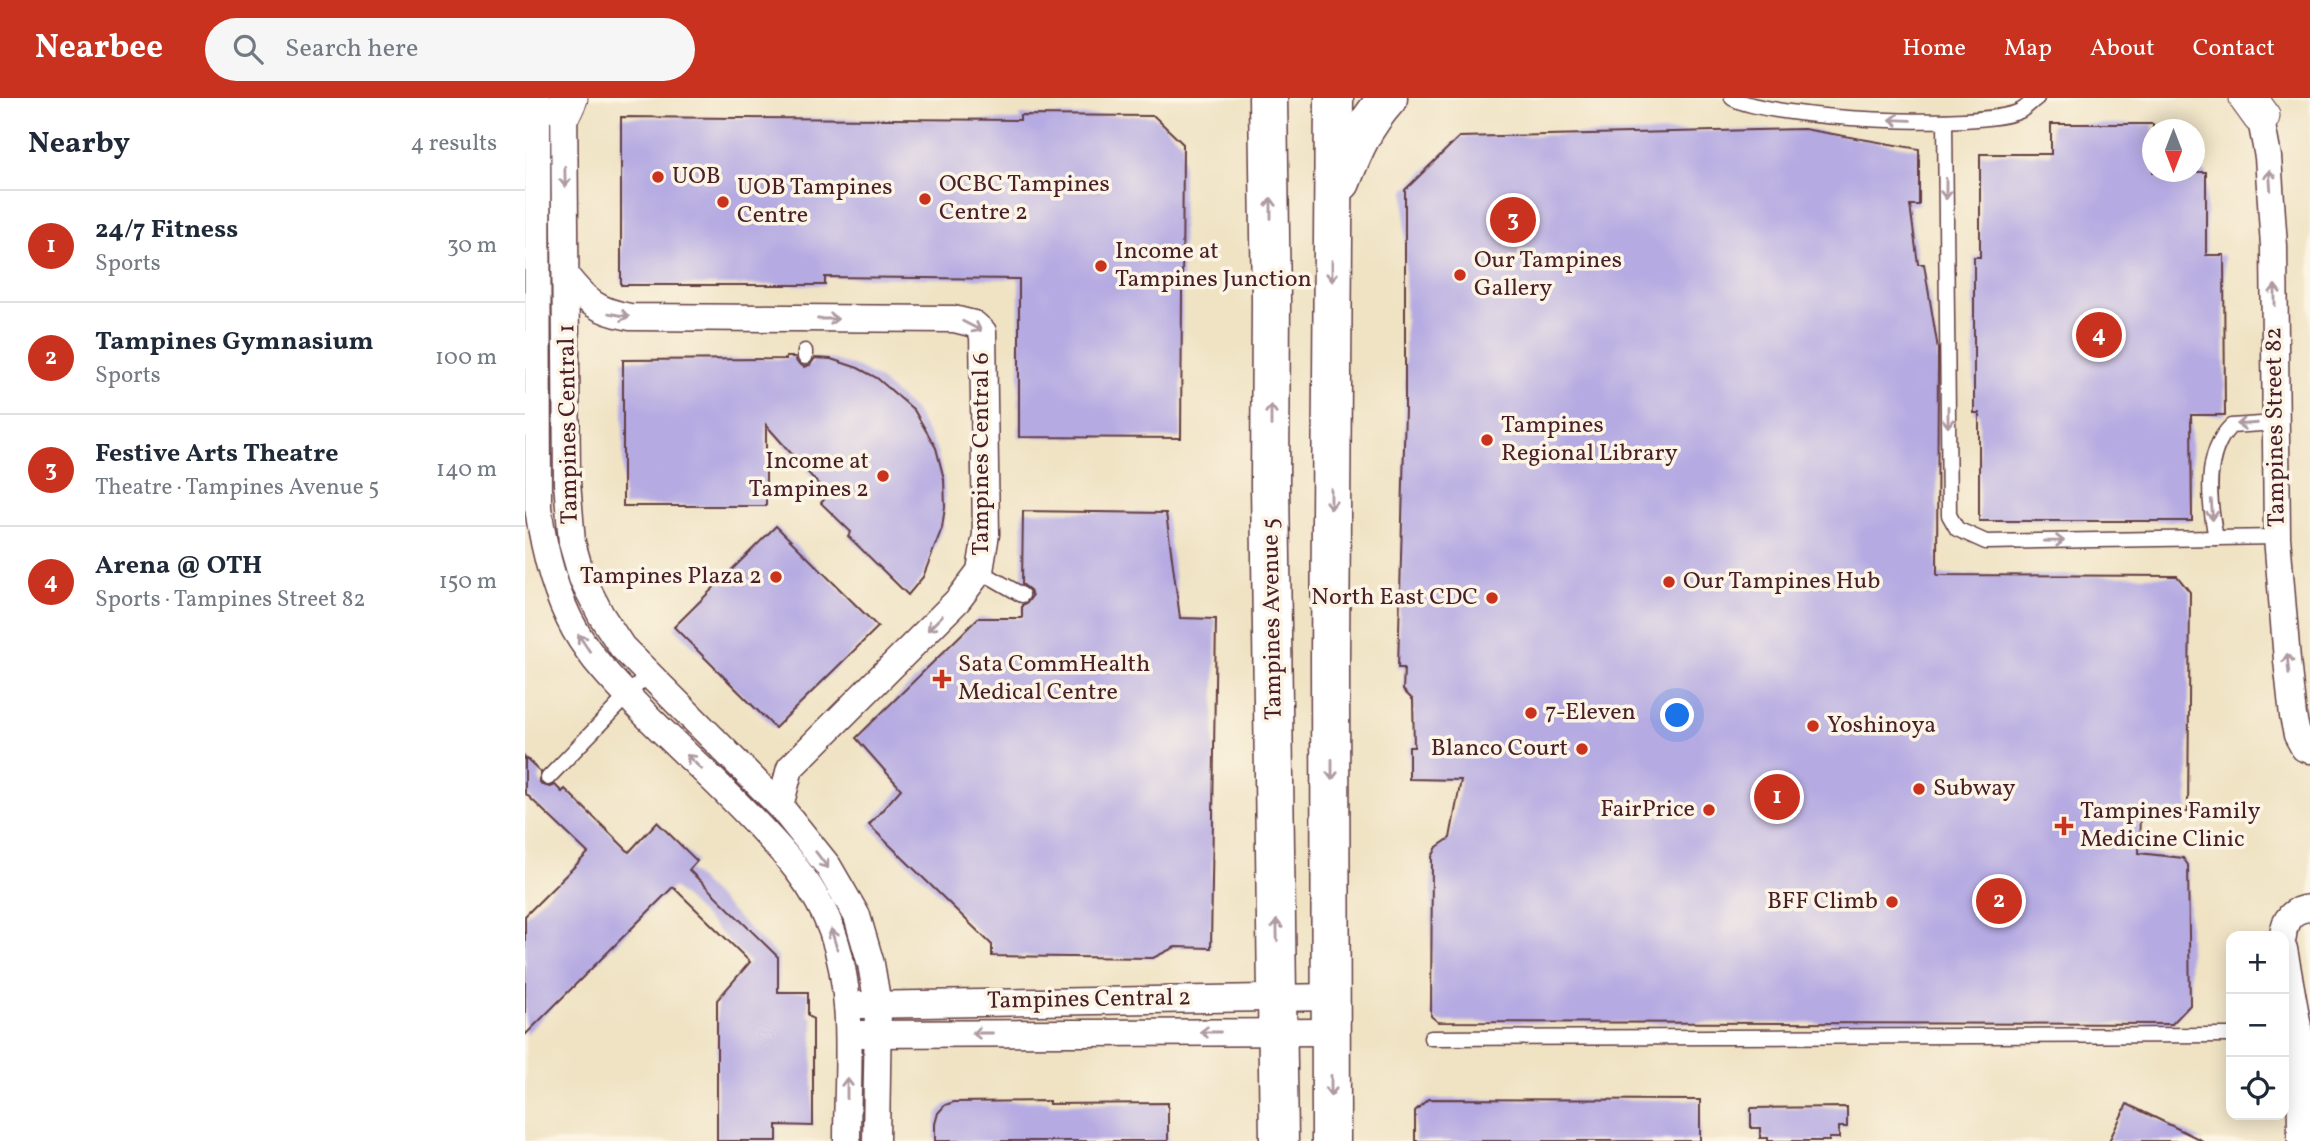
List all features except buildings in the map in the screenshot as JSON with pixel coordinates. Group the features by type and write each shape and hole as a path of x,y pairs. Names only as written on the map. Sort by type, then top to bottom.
{"main road":[{"path":"1247,98 1262,120 1270,156"},
{"name":"Tampines Avenue 5","path":"1268,98 1279,1141"},
{"path":"1331,1141 1334,98"},
{"path":"1333,203 1356,141 1372,115 1388,98"}],"street":[{"name":"Tampines Central 1","path":"559,101 566,276 567,482 572,543 582,578 615,636 648,674 675,722 812,890 831,929 843,971 848,1005 847,1141"},
{"name":"Tampines Central 1","path":"559,101 531,473 543,542 557,589 574,629 601,669 627,695 675,722 780,806 828,866 857,916 871,964 878,1005 876,1141"},
{"name":"Tampines Street 82","path":"2255,104 2268,157 2274,246 2277,537 2293,716 2297,735 2304,748 2310,750"},
{"name":"Tampines Central 6","path":"566,276 582,296 606,313 630,317 954,319 974,324 983,332 986,534 980,571 958,600 790,768 780,806"},
{"path":"531,473 554,475 567,482"},
{"path":"2284,931 2285,923 2292,914 2310,908"},
{"path":"2288,994 2301,1141"},
{"name":"Tampines Central 2","path":"848,1005 1331,1015"},
{"name":"Tampines Central 2","path":"848,1034 1278,1015"}],"lane":[{"path":"1732,98 1765,108 1898,121 1991,117 2019,111 2037,98"},
{"path":"1945,121 1949,516 1957,528 1986,542 2277,537"},
{"path":"2215,538 2210,508 2214,457 2222,434 2231,426 2276,423"},
{"path":"980,571 1022,595"},
{"path":"548,778 648,674"},
{"path":"1431,1038 2226,1035"}],"place":[{"name":"UOB","path":"658,177"},
{"name":"OCBC Tampines Centre 2","path":"925,199"},
{"name":"UOB Tampines Centre","path":"723,202"},
{"name":"Festive Arts Theatre","path":"1513,220"},
{"name":"Income at Tampines Junction","path":"1101,266"},
{"name":"Our Tampines Gallery","path":"1460,275"},
{"name":"Arena @ OTH","path":"2099,335"},
{"name":"Tampines Regional Library","path":"1487,440"},
{"name":"Income at Tampines 2","path":"883,476"},
{"name":"Tampines Plaza 2","path":"776,577"},
{"name":"Our Tampines Hub","path":"1669,582"},
{"name":"North East CDC","path":"1492,598"},
{"name":"Sata CommHealth Medical Centre","path":"942,679"},
{"name":"7-Eleven","path":"1531,713"},
{"name":"Yoshinoya","path":"1813,726"},
{"name":"Blanco Court","path":"1582,749"},
{"name":"Subway","path":"1919,789"},
{"name":"24/7 Fitness","path":"1777,797"},
{"name":"FairPrice","path":"1709,810"},
{"name":"Tampines Family Medicine Clinic","path":"2064,826"},
{"name":"Tampines Gymnasium","path":"1999,901"},
{"name":"BFF Climb","path":"1892,902"}]}
